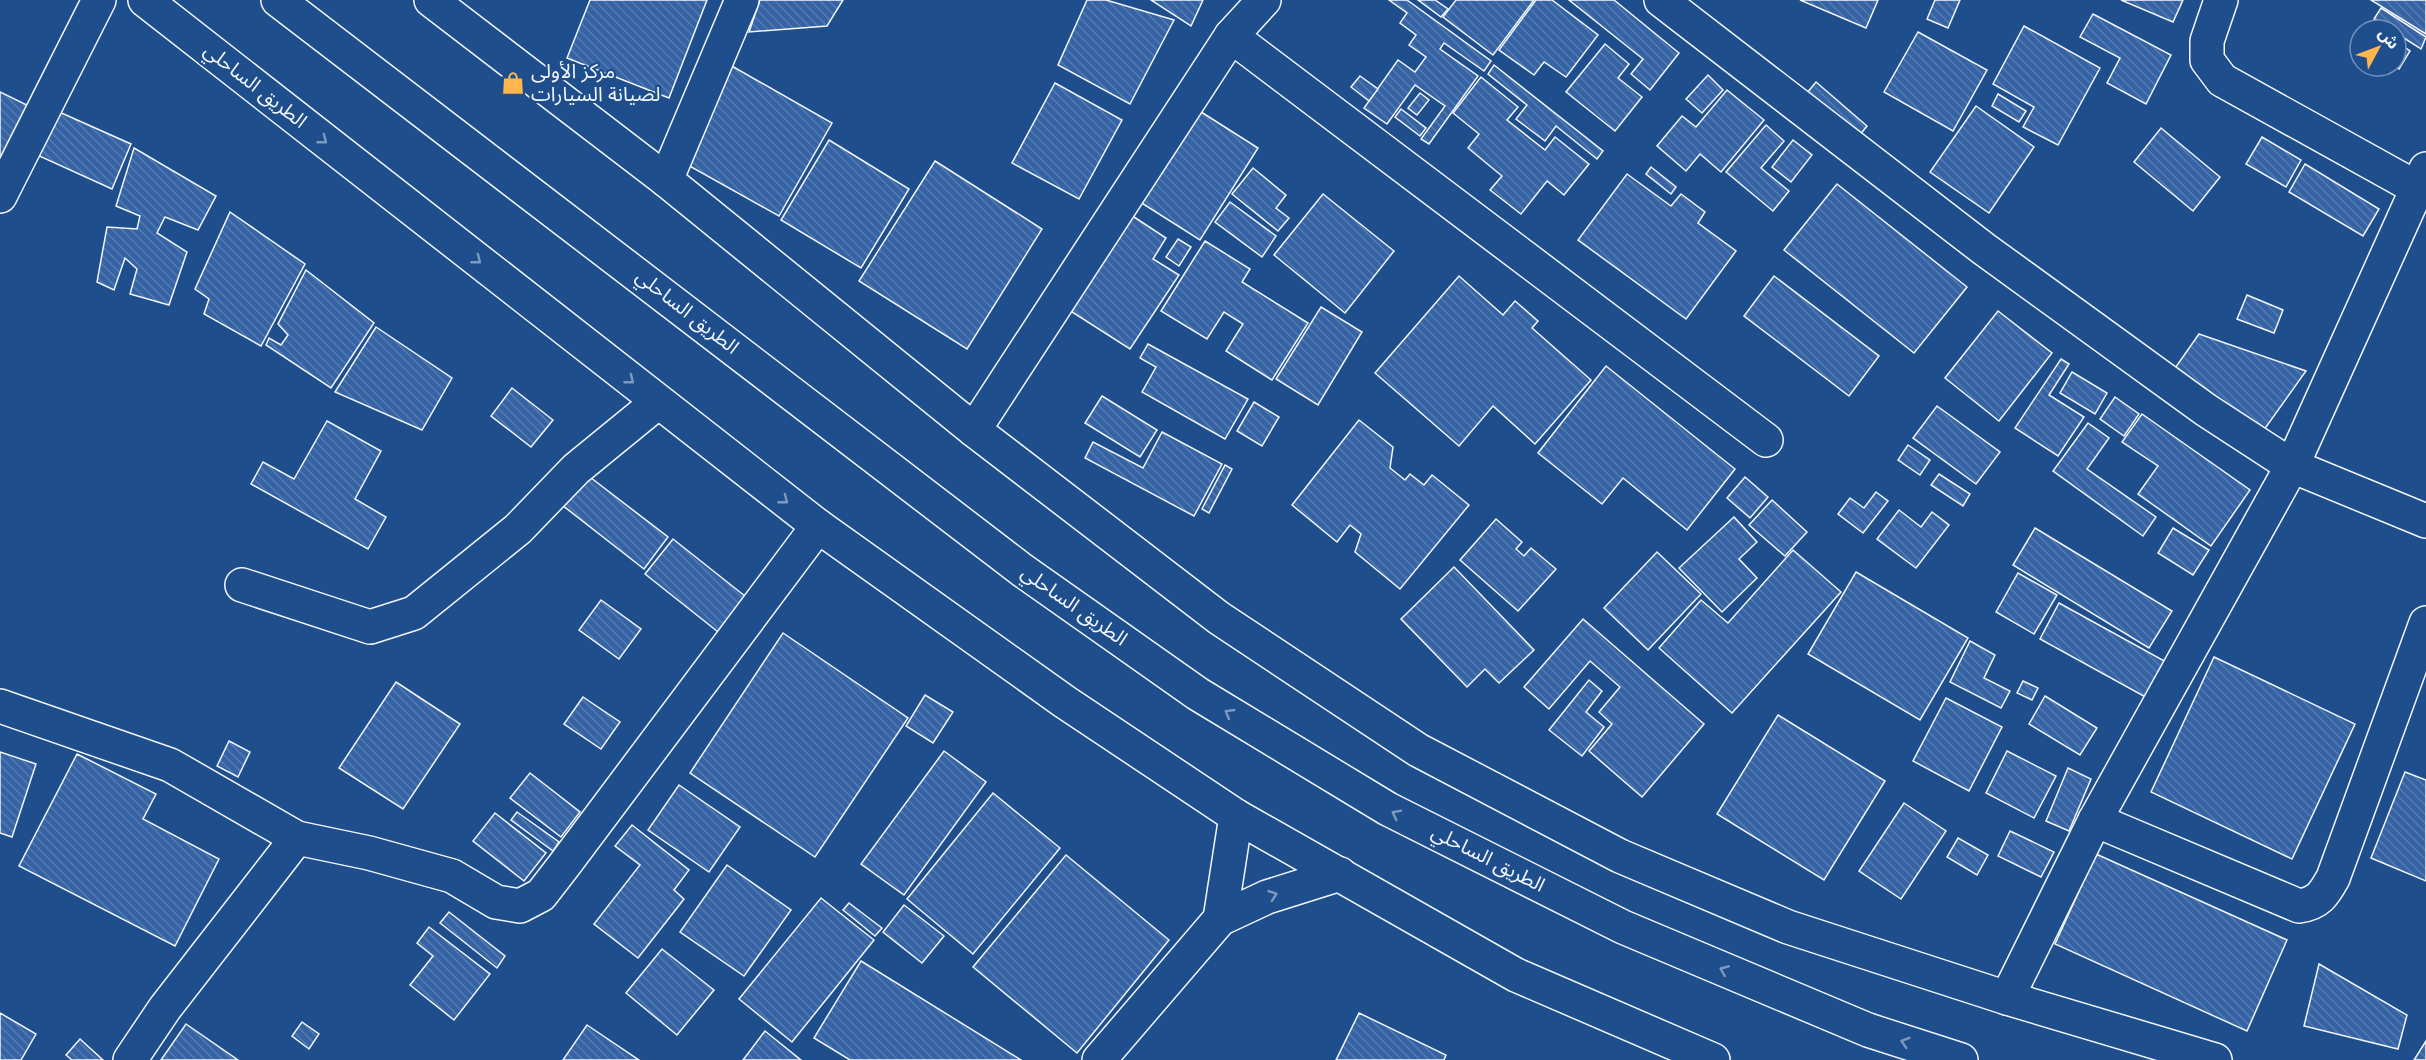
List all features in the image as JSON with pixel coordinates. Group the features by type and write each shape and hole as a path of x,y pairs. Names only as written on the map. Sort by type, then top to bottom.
{"main road":[{"path":"0,196 99,0"},
{"name":"الطريق الساحلي","path":"145,0 818,526 1065,702 1236,816 1516,975 1713,1060"},
{"name":"الطريق الساحلي","path":"278,0 1022,570 1198,694 1388,809 1623,927 1868,1030 1960,1060"},
{"path":"432,0 666,180 974,430 1219,618 1418,750 1620,856 1778,923 2007,998 2215,1060"},
{"path":"666,180 742,0"},
{"path":"974,430 1231,36 1264,0"},
{"path":"1661,0 1984,249 2206,410 2292,466 2426,521"},
{"path":"2007,998 2095,820 2292,466 2421,178 2222,80 2207,60 2207,42 2221,0"},
{"path":"1231,36 1766,440"},
{"path":"242,585 370,627 414,613 518,529 576,469 658,402"},
{"path":"0,706 170,765 297,838 369,853 452,876 496,902 520,906 541,895 818,526"},
{"path":"2095,820 2300,906 2312,904 2323,896 2333,878 2426,623"},
{"path":"1220,919 1236,816"},
{"path":"130,1060 165,1008 297,838"},
{"path":"1099,1060 1220,919 1267,897 1340,874"}],"building":[{"path":"590,0 707,0 669,98 567,58"},
{"path":"760,0 843,0 827,26 749,32"},
{"path":"1087,0 1106,0 1174,20 1130,104 1058,65"},
{"path":"1151,0 1203,0 1191,26"},
{"path":"1389,0 1407,0 1491,61 1484,71 1444,43 1440,49 1478,76 1429,144 1421,139 1445,106 1415,85 1387,124 1364,108 1398,60 1415,72 1426,57 1409,45 1416,35 1400,23 1407,13"},
{"path":"1418,0 1435,0 1448,9 1441,17"},
{"path":"1456,0 1534,0 1493,55 1443,17"},
{"path":"1536,0 1552,0 1598,35 1566,77 1544,62 1534,75 1499,50"},
{"path":"1569,0 1614,0 1679,53 1650,90 1631,74 1643,59"},
{"path":"1800,0 1878,0 1866,28"},
{"path":"1935,0 1960,0 1948,28 1927,19"},
{"path":"2121,0 2183,0 2173,22"},
{"path":"2371,0 2426,0 2426,34 2408,23 2408,18 2400,18"},
{"path":"2381,8 2397,18 2375,18"},
{"path":"2093,14 2171,55 2146,104 2107,83 2120,58 2080,37"},
{"path":"2408,25 2426,37 2421,49 2408,41"},
{"path":"2024,26 2100,68 2058,145 2023,127 2034,107 1993,84"},
{"path":"1918,32 1987,70 1953,131 1884,92"},
{"path":"1605,44 1629,64 1618,78 1642,97 1615,131 1566,92"},
{"path":"730,65 832,123 779,216 677,159"},
{"path":"1494,65 1603,151 1597,159 1556,126 1545,141 1516,119 1527,105 1488,74"},
{"path":"1708,75 1723,90 1702,113 1686,99"},
{"path":"1360,76 1378,89 1369,101 1351,87"},
{"path":"1481,77 1518,107 1507,120 1545,150 1555,137 1589,164 1564,195 1547,181 1521,214 1490,190 1502,176 1468,148 1479,134 1453,113"},
{"path":"1816,82 1867,126 1859,136 1807,93"},
{"path":"1055,83 1122,120 1079,199 1012,163"},
{"path":"1727,90 1764,120 1721,172 1700,154 1686,171 1657,146 1682,116 1696,127"},
{"path":"0,92 35,109 0,180"},
{"path":"1420,93 1429,100 1417,115 1408,108"},
{"path":"1998,94 2026,111 2019,122 1992,106"},
{"path":"1976,106 2034,147 1989,213 1930,172"},
{"path":"1401,109 1426,128 1420,136 1395,117"},
{"path":"1198,110 1258,148 1200,240 1140,202"},
{"path":"57,111 131,144 112,189 37,155"},
{"path":"1766,125 1784,141 1761,168 1789,191 1773,211 1726,172"},
{"path":"2161,128 2220,177 2193,211 2134,162"},
{"path":"2262,137 2301,160 2286,187 2246,164"},
{"path":"829,140 909,189 861,268 781,220"},
{"path":"1793,140 1812,155 1791,182 1772,167"},
{"path":"134,148 216,196 198,230 165,217 157,233 187,252 169,305 130,294 137,269 125,258 114,290 97,282 107,227 137,229 140,216 116,206"},
{"path":"935,161 1042,229 967,349 859,281"},
{"path":"2305,164 2379,209 2363,236 2289,192"},
{"path":"1651,167 1676,187 1671,194 1646,174"},
{"path":"1253,168 1286,195 1276,208 1289,218 1278,231 1232,194"},
{"path":"1627,174 1671,206 1681,194 1705,212 1698,223 1736,251 1686,319 1578,240"},
{"path":"1837,184 1967,287 1914,353 1784,250"},
{"path":"1323,194 1394,251 1345,313 1274,255"},
{"path":"1230,202 1276,236 1262,257 1215,222"},
{"path":"230,212 305,264 261,346 204,314 209,299 195,289"},
{"path":"1131,215 1166,238 1153,259 1179,275 1130,349 1069,310"},
{"path":"1178,239 1191,247 1179,266 1166,257"},
{"path":"1205,241 1250,269 1242,282 1308,323 1272,380 1226,351 1243,324 1224,312 1207,339 1161,311"},
{"path":"306,270 374,323 331,388 266,345 269,338 281,345 288,335 278,324"},
{"path":"1459,276 1503,315 1515,301 1538,321 1532,328 1591,380 1535,444 1493,406 1459,446 1375,373"},
{"path":"1774,276 1879,356 1849,396 1744,316"},
{"path":"2247,295 2283,310 2274,333 2237,319"},
{"path":"1321,307 1362,332 1318,405 1276,379"},
{"path":"1998,311 2052,353 1999,421 1945,378"},
{"path":"376,327 452,378 422,430 335,392"},
{"path":"2199,334 2306,371 2261,434 2173,371"},
{"path":"1148,344 1248,399 1225,439 1142,392 1156,367 1140,358"},
{"path":"2061,359 2069,364 2049,395 2084,417 2058,456 2015,428"},
{"path":"1606,366 1735,469 1687,530 1623,478 1602,504 1538,453"},
{"path":"2072,372 2107,393 2095,414 2060,393"},
{"path":"512,388 553,420 531,447 491,416"},
{"path":"1102,396 1157,430 1140,457 1085,423"},
{"path":"2115,397 2139,414 2124,436 2100,419"},
{"path":"1254,402 1279,417 1262,446 1237,431"},
{"path":"1937,406 2000,452 1976,484 1913,438"},
{"path":"2142,414 2250,490 2211,546 2138,494 2158,466 2122,442"},
{"path":"1359,420 1393,447 1390,468 1405,480 1410,474 1424,485 1432,475 1469,505 1400,589 1355,552 1361,534 1350,525 1337,542 1292,505"},
{"path":"327,421 381,451 355,499 386,517 368,549 251,484 263,462 294,479"},
{"path":"2088,423 2109,438 2087,469 2156,517 2143,536 2053,471"},
{"path":"1162,432 1222,464 1194,516 1085,458 1093,442 1143,468"},
{"path":"1908,445 1930,460 1920,475 1898,460"},
{"path":"1225,465 1232,469 1209,513 1202,509"},
{"path":"586,474 668,537 644,569 562,505"},
{"path":"1939,474 1970,494 1963,506 1931,485"},
{"path":"1745,477 1768,497 1750,518 1727,498"},
{"path":"1876,492 1888,501 1863,533 1838,514 1850,498 1864,508"},
{"path":"1772,500 1807,532 1785,556 1749,525"},
{"path":"1899,510 1921,527 1932,512 1949,525 1916,568 1877,539"},
{"path":"1734,517 1757,542 1739,559 1757,578 1722,612 1679,568"},
{"path":"1496,519 1522,542 1516,549 1524,556 1531,548 1556,569 1518,611 1460,560"},
{"path":"2035,528 2172,611 2149,648 2013,565"},
{"path":"2173,528 2209,550 2193,575 2158,553"},
{"path":"673,539 755,604 727,639 645,574"},
{"path":"1793,550 1841,592 1732,713 1659,648 1701,600 1728,623"},
{"path":"1657,552 1701,594 1648,650 1604,608"},
{"path":"1454,567 1534,650 1499,683 1485,669 1467,687 1401,619"},
{"path":"1856,572 1968,638 1920,720 1808,654"},
{"path":"2018,573 2057,595 2034,634 1996,612"},
{"path":"601,600 641,629 619,659 579,630"},
{"path":"2059,603 2168,663 2149,699 2040,639"},
{"path":"1583,619 1704,724 1642,797 1589,751 1612,724 1599,712 1620,687 1590,661 1549,709 1524,687"},
{"path":"783,633 908,718 815,857 690,773"},
{"path":"1970,641 1995,655 1984,678 2010,691 2001,708 1950,682"},
{"path":"2214,657 2355,724 2292,859 2151,792"},
{"path":"1589,680 1602,691 1586,712 1604,727 1582,756 1549,730"},
{"path":"2023,681 2038,688 2032,700 2017,693"},
{"path":"396,682 460,724 403,809 339,768"},
{"path":"925,695 953,712 933,743 906,726"},
{"path":"2045,696 2097,728 2080,755 2029,724"},
{"path":"583,697 620,722 601,749 564,724"},
{"path":"1946,698 2002,727 1969,791 1913,761"},
{"path":"1778,715 1885,781 1824,880 1717,814"},
{"path":"229,741 250,752 238,777 217,766"},
{"path":"944,751 986,782 904,895 861,864"},
{"path":"2007,751 2056,776 2034,818 1986,793"},
{"path":"0,752 36,764 12,837 0,833"},
{"path":"77,754 156,794 143,819 219,859 175,946 19,866"},
{"path":"2068,768 2091,779 2069,831 2046,821"},
{"path":"2405,772 2426,780 2426,881 2371,858"},
{"path":"530,773 580,812 561,837 510,798"},
{"path":"679,785 740,827 709,872 648,830"},
{"path":"993,793 1060,848 973,954 907,899"},
{"path":"1904,803 1946,831 1901,899 1859,871"},
{"path":"517,812 559,842 553,851 511,820"},
{"path":"495,813 546,853 524,881 473,841"},
{"path":"632,825 689,870 674,890 684,899 638,958 594,924 640,865 615,846"},
{"path":"2010,831 2054,852 2041,877 1998,856"},
{"path":"1958,838 1988,855 1977,875 1947,857"},
{"path":"2096,854 2287,940 2247,1031 2055,944"},
{"path":"1066,855 1169,940 1077,1053 973,967"},
{"path":"727,865 791,910 744,976 680,932"},
{"path":"821,898 874,940 792,1042 739,999"},
{"path":"849,903 882,928 875,936 843,910"},
{"path":"904,905 944,936 922,963 883,932"},
{"path":"449,912 505,956 497,968 440,923"},
{"path":"429,927 490,974 454,1020 410,985 433,956 417,943"},
{"path":"662,949 714,990 677,1035 626,993"},
{"path":"861,961 1021,1060 850,1060 814,1038"},
{"path":"2319,964 2407,1015 2398,1049 2304,1026"},
{"path":"0,1013 36,1034 21,1060 0,1060"},
{"path":"1359,1013 1446,1055 1444,1060 1336,1060"},
{"path":"302,1022 319,1034 309,1049 292,1036"},
{"path":"186,1024 238,1060 161,1060"},
{"path":"587,1025 639,1060 563,1060"},
{"path":"765,1031 801,1060 743,1060"},
{"path":"80,1039 103,1060 72,1060 66,1055"},
{"path":"2426,1041 2426,1060 2414,1060"}],"place":[{"name":"مركز الأولى لصيانة السيارات","path":"513,83"}]}
